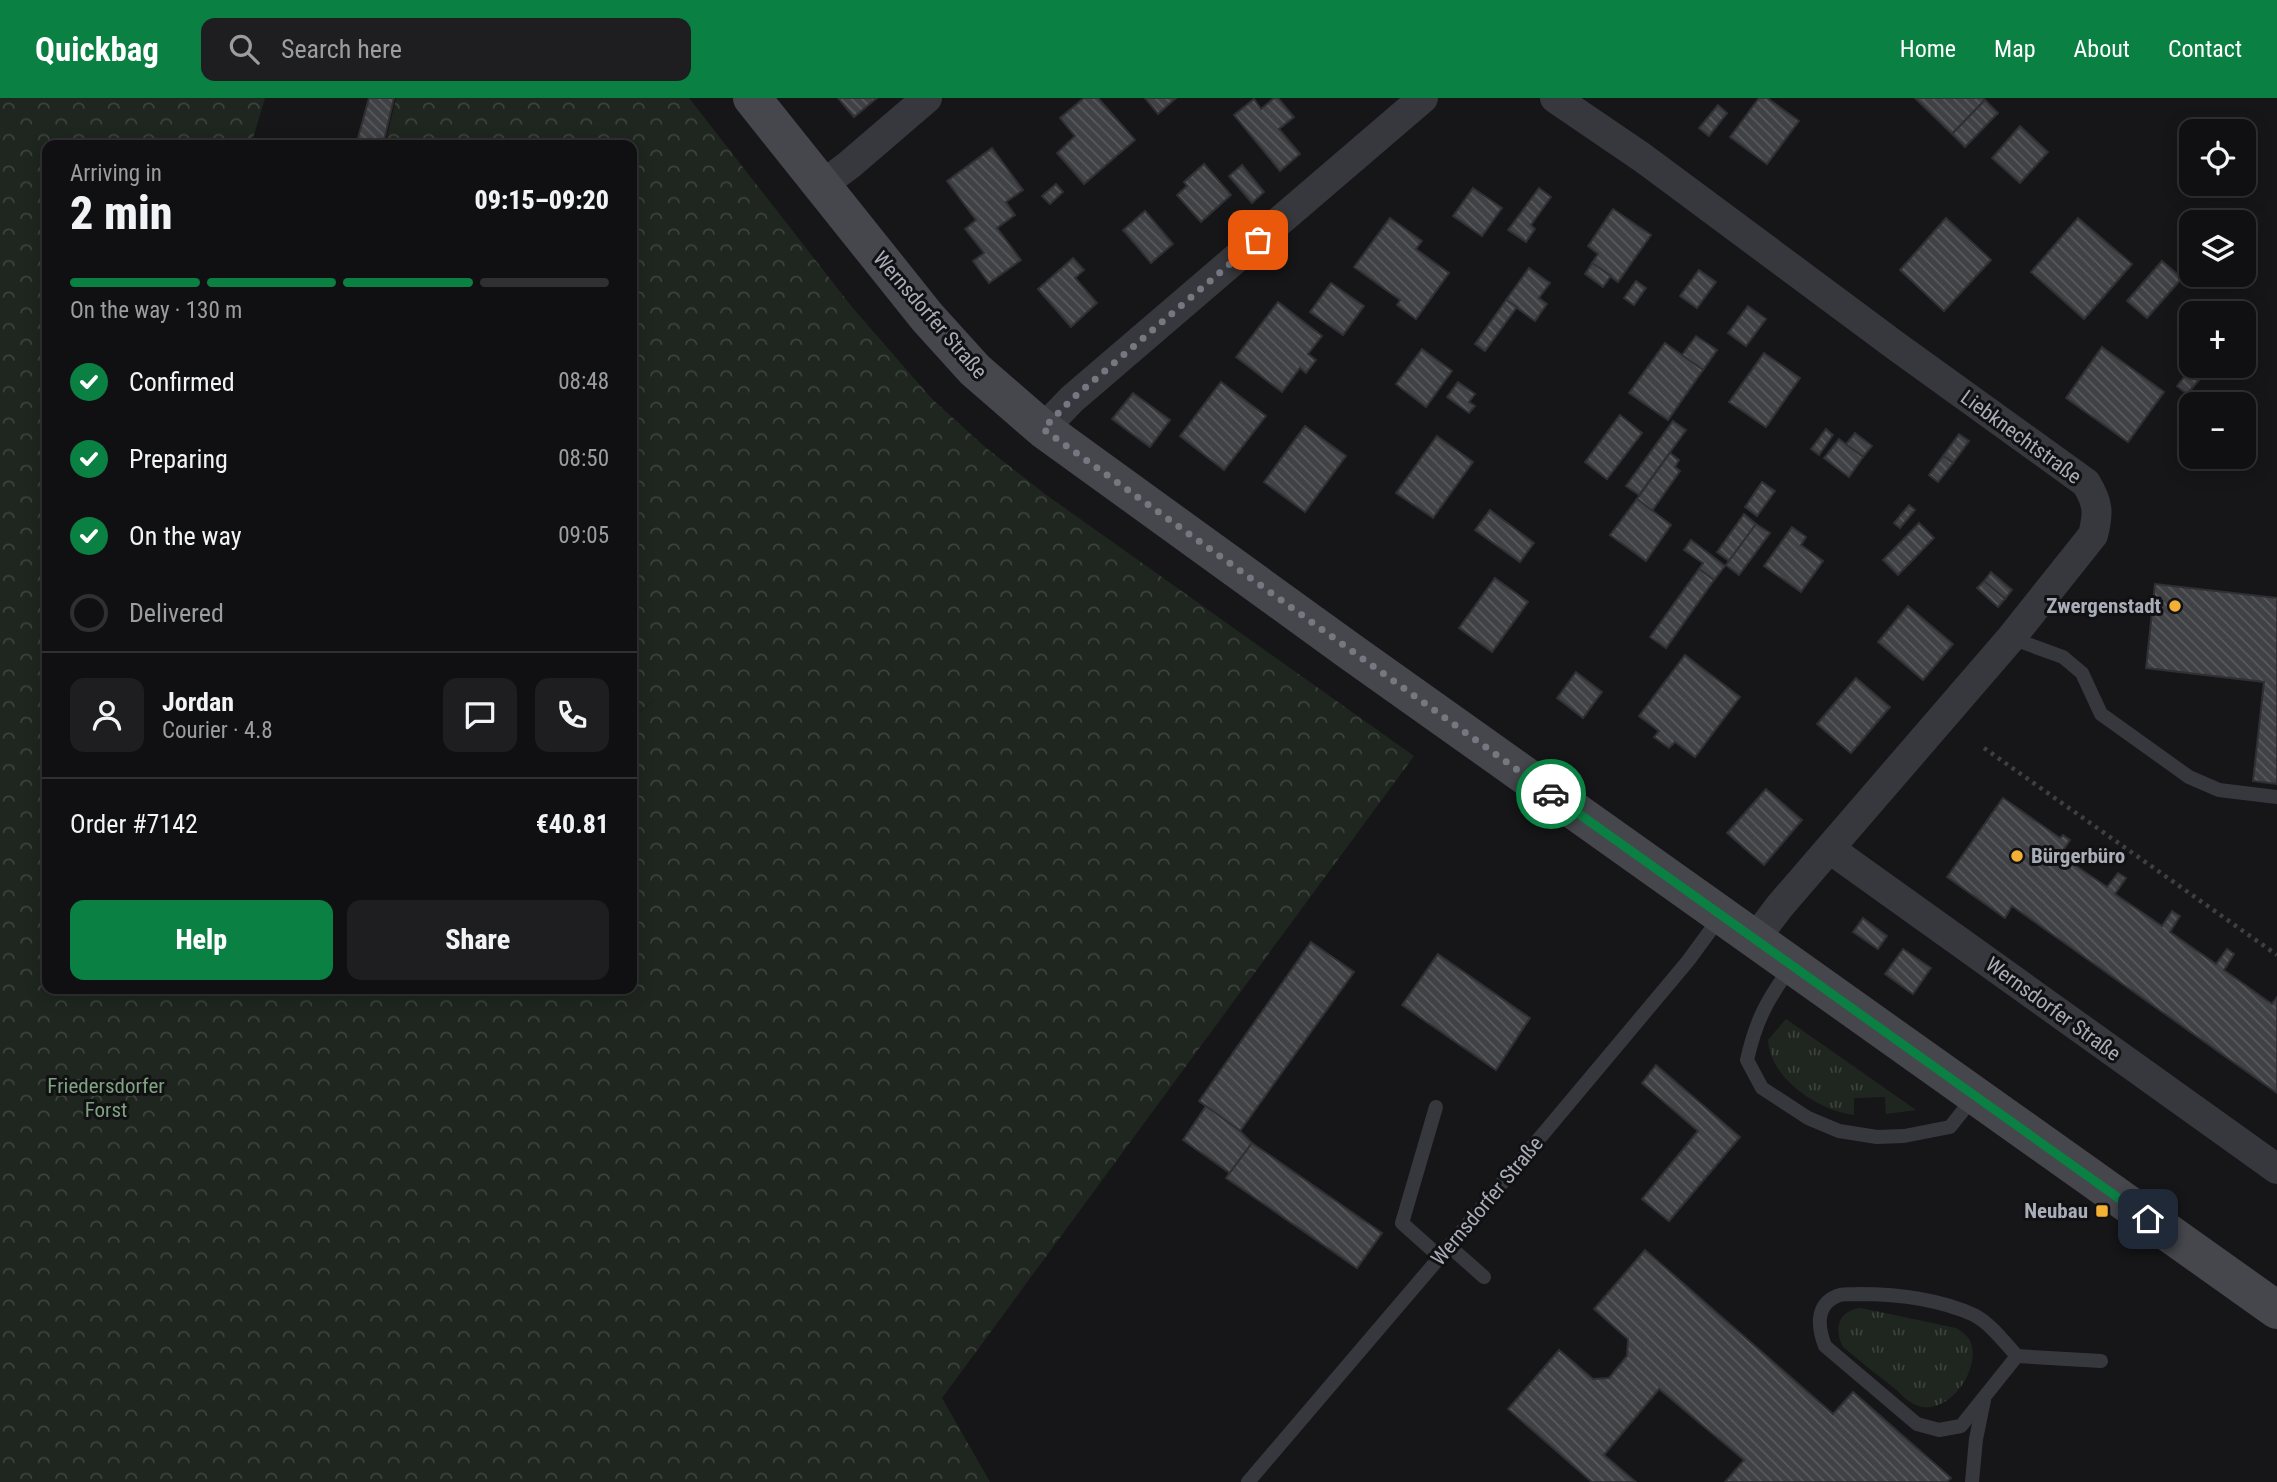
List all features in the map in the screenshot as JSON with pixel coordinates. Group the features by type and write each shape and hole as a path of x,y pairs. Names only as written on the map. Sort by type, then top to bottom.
{"main road":[{"name":"Wernsdorfer Straße","path":"752,98 927,317 975,370 1043,429 1341,645 2277,1310"}],"street":[{"path":"821,186 928,98"},
{"path":"1043,429 1072,399 1423,98"},
{"name":"Liebknechtstraße","path":"1555,98 1643,158 1896,346 2086,482 2095,498 2097,517 2093,535 2011,638 1779,907 1755,939"},
{"name":"Wernsdorfer Straße","path":"1830,849 2277,1169"}],"lane":[{"path":"2011,638 2063,657 2082,673 2101,714 2189,777 2219,790 2277,797"},
{"name":"Wernsdorfer Straße","path":"1248,1482 1445,1252 1688,961 1722,915"},
{"path":"1791,966 1767,1000 1754,1030 1746,1060 1762,1088 1808,1118 1839,1131 1877,1137 1904,1136 1950,1128 1975,1096"},
{"path":"1436,1107 1402,1223 1484,1277"},
{"path":"2017,1356 1961,1426 1939,1430 1917,1424 1825,1346 1818,1330 1826,1303 1839,1295 1869,1294 1944,1304 1977,1317 2017,1356 2101,1361"},
{"path":"1972,1482 1976,1438 1986,1395"}],"path":[{"path":"1984,748 2277,955"}],"green space":[{"name":"Friedersdorfer Forst","path":"0,98 265,98 252,140 42,140 42,994 637,994 637,714 661,695 637,713 637,140 386,140 396,98 689,98 852,307 932,399 985,447 1045,494 1414,756 942,1398 990,1482 0,1482"},
{"path":"1786,1019 1916,1110 1886,1114 1885,1097 1854,1098 1854,1115 1825,1107 1798,1090 1777,1067 1768,1040"},
{"path":"1861,1308 1956,1328 1965,1334 1971,1343 1973,1355 1966,1379 1958,1390 1939,1405 1916,1405 1843,1347 1838,1333 1840,1321 1848,1312"}],"building":[{"path":"369,98 394,98 384,140 357,140"},
{"path":"838,98 877,98 854,117"},
{"path":"1084,98 1098,98 1135,140 1084,184 1057,153 1075,136 1060,118"},
{"path":"1145,98 1176,98 1158,114"},
{"path":"1274,98 1278,98 1294,117 1279,129 1300,154 1280,171 1234,115 1254,99 1261,109"},
{"path":"1759,98 1767,98 1799,121 1767,164 1730,137"},
{"path":"1915,98 1982,98 1985,100 1952,134"},
{"path":"1985,100 1998,113 1965,147 1952,134"},
{"path":"1718,105 1727,113 1709,136 1699,128"},
{"path":"2020,126 2048,152 2020,183 1992,158"},
{"path":"992,148 1023,190 1006,202 1015,215 997,228 1021,260 989,283 973,261 984,253 965,229 976,220 947,181"},
{"path":"1204,164 1231,195 1201,222 1177,195 1187,186 1184,182"},
{"path":"1242,165 1264,192 1252,203 1229,176"},
{"path":"1056,184 1063,192 1050,204 1042,196"},
{"path":"1473,188 1502,208 1482,236 1453,216"},
{"path":"1539,188 1551,197 1531,225 1535,229 1526,242 1508,230"},
{"path":"1613,209 1651,235 1618,282 1592,263 1598,254 1588,246"},
{"path":"1145,211 1173,244 1151,263 1123,230"},
{"path":"1390,218 1422,241 1416,249 1449,273 1416,319 1397,305 1400,300 1354,267"},
{"path":"1946,218 1991,260 1944,311 1900,270"},
{"path":"2078,218 2132,264 2084,319 2031,272"},
{"path":"1073,258 1084,270 1075,278 1097,303 1071,327 1038,289"},
{"path":"2162,261 2179,275 2179,281 2147,318 2127,301"},
{"path":"1592,263 1611,276 1603,287 1585,274"},
{"path":"1529,268 1550,283 1539,298 1547,304 1535,321 1506,300"},
{"path":"1699,270 1716,282 1697,308 1680,296"},
{"path":"1636,281 1646,288 1634,305 1624,298"},
{"path":"1331,283 1364,306 1343,335 1310,312"},
{"path":"1506,300 1517,307 1485,351 1475,344"},
{"path":"1278,302 1322,336 1308,354 1316,360 1306,373 1300,368 1282,392 1236,357"},
{"path":"1748,306 1766,319 1746,346 1728,333"},
{"path":"1696,336 1717,350 1703,370 1682,355"},
{"path":"1665,343 1703,370 1668,420 1629,393"},
{"path":"2102,347 2164,392 2128,442 2066,398"},
{"path":"1422,349 1452,371 1426,407 1396,384"},
{"path":"1764,353 1800,378 1766,427 1729,402"},
{"path":"2183,378 2199,380 2189,392 2177,386"},
{"path":"1221,382 1266,416 1224,470 1180,436"},
{"path":"1458,382 1475,394 1469,402 1475,406 1469,413 1447,397"},
{"path":"1133,393 1170,420 1150,447 1112,419"},
{"path":"1620,415 1642,433 1607,479 1585,462"},
{"path":"1673,421 1686,430 1639,495 1626,486"},
{"path":"1305,426 1346,456 1305,512 1264,482"},
{"path":"1826,429 1833,435 1819,455 1811,449"},
{"path":"1855,433 1872,446 1863,457 1846,444"},
{"path":"1959,434 1969,441 1953,463 1943,456"},
{"path":"1437,436 1473,462 1433,518 1396,493"},
{"path":"1839,439 1863,457 1849,477 1824,458"},
{"path":"1670,453 1679,460 1675,467 1680,471 1652,511 1637,499"},
{"path":"1943,456 1953,463 1938,482 1929,475"},
{"path":"1762,482 1775,491 1757,516 1745,507"},
{"path":"1637,499 1671,525 1646,561 1610,535"},
{"path":"1909,505 1915,510 1900,528 1894,523"},
{"path":"1490,510 1534,543 1520,562 1475,530"},
{"path":"1744,514 1756,524 1729,561 1717,552"},
{"path":"1919,523 1934,538 1898,575 1883,560"},
{"path":"1756,524 1770,533 1739,575 1726,565"},
{"path":"1792,527 1806,537 1801,545 1823,561 1801,592 1764,566"},
{"path":"1691,540 1725,566 1714,580 1699,569 1703,563 1684,550"},
{"path":"1699,569 1714,580 1666,648 1650,637"},
{"path":"1991,572 2012,590 2005,599 1984,581"},
{"path":"1495,578 1528,602 1492,652 1459,628"},
{"path":"1984,581 2005,599 1998,607 1977,588"},
{"path":"2155,584 2277,598 2277,784 2253,781 2264,682 2146,668"},
{"path":"1908,606 1953,644 1923,680 1878,642"},
{"path":"1685,655 1740,697 1695,757 1675,742 1669,748 1654,737 1659,731 1639,716"},
{"path":"1576,672 1602,692 1583,718 1557,698"},
{"path":"1856,678 1890,707 1851,753 1817,724"},
{"path":"1766,789 1802,820 1764,865 1727,833"},
{"path":"2003,798 2060,838 2063,835 2070,840 2060,855 2107,887 2118,873 2126,878 2115,894 2162,926 2172,911 2180,916 2170,932 2216,964 2227,949 2234,954 2224,970 2272,1004 2277,997 2277,1093 2012,906 2005,918 1947,877"},
{"path":"1863,918 1887,936 1878,949 1853,932"},
{"path":"1311,942 1354,972 1240,1131 1199,1101"},
{"path":"1903,949 1931,968 1913,994 1885,974"},
{"path":"1438,954 1530,1018 1496,1070 1402,1005"},
{"path":"1656,1065 1740,1137 1669,1221 1642,1199 1698,1131 1642,1083"},
{"path":"1206,1106 1252,1143 1230,1173 1183,1140"},
{"path":"1252,1143 1382,1233 1357,1268 1226,1178"},
{"path":"1645,1250 1833,1414 1853,1392 1951,1478 1947,1482 1725,1482 1744,1460 1659,1389 1604,1455 1636,1482 1592,1482 1508,1409 1559,1350 1593,1379 1609,1378 1627,1356 1628,1339 1594,1309"}],"way so far":[{"path":"1258,240 1072,399 1043,429 1551,794"}],"place":[{"name":"Zwergenstadt","path":"2175,606"},
{"name":"Bürgerbüro","path":"2017,856"},
{"name":"Neubau","path":"2102,1211"}],"route":[{"path":"1551,794 2148,1219"}]}
